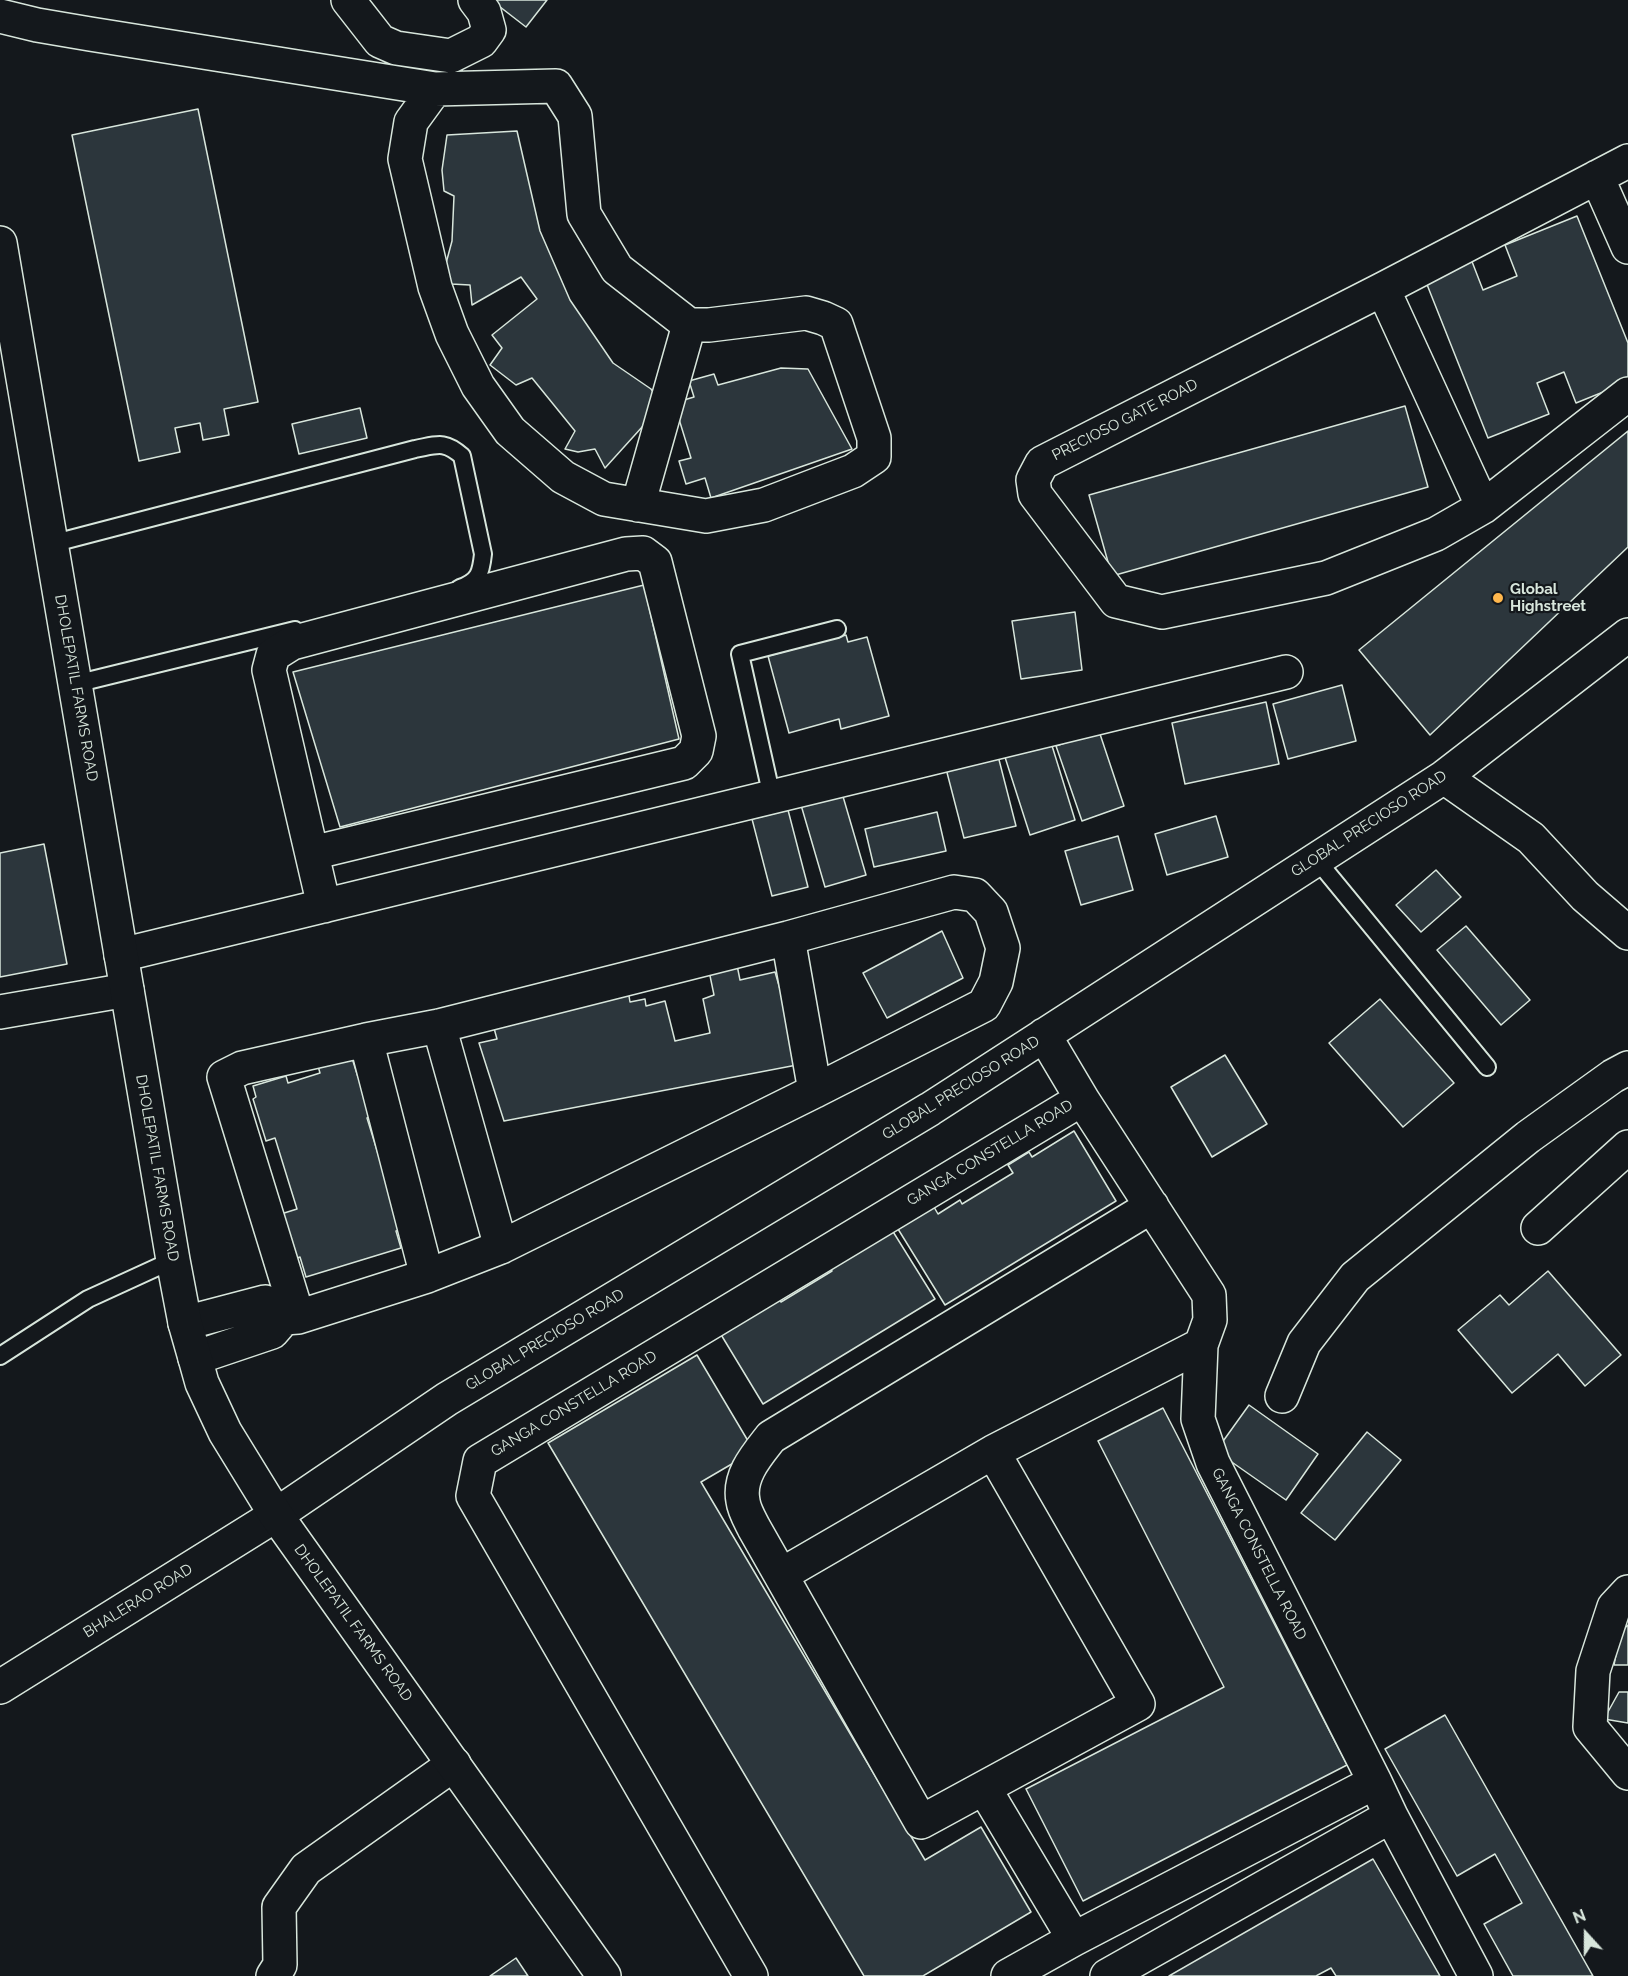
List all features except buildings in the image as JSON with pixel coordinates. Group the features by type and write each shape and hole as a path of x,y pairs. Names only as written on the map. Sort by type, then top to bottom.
{"street":[{"path":"348,0 380,41 396,48 451,56 481,41 489,30 484,12 475,0"},
{"path":"0,16 90,34 435,89 556,87 575,116 584,214 617,269 689,326 709,326 806,313 836,324 874,438 874,456 853,471 764,505 706,516 604,500 563,477 510,431 478,386 452,334 435,287 405,159 411,122 435,89"},
{"name":"PRECIOSO GATE ROAD","path":"1628,161 1042,463 1033,480 1035,494 1116,601 1162,612 1326,578 1436,534 1484,507 1628,394"},
{"path":"1597,177 1628,247"},
{"name":"DHOLEPATIL FARMS ROAD","path":"0,243 173,1260 185,1323 202,1383 225,1432 276,1515 604,1976"},
{"path":"1383,289 1484,507"},
{"path":"638,505 689,326"},
{"path":"312,853 684,763 696,751 699,736 655,562 643,553 626,554 292,643 273,655 269,670 324,906"},
{"name":"GLOBAL PRECIOSO ROAD","path":"276,1515 447,1399 930,1109 1444,777 1628,635"},
{"path":"121,955 1286,672"},
{"path":"1444,777 1531,838 1586,896 1628,933"},
{"path":"195,1358 272,1332 291,1317 427,1276 501,1247 984,1005 996,982 1003,948 991,912 975,895 954,892 788,938 439,1026 242,1068 224,1077 291,1317"},
{"path":"788,938 815,1091"},
{"path":"0,1012 127,990"},
{"path":"439,1026 501,1247"},
{"name":"GANGA CONSTELLA ROAD","path":"1044,1035 1082,1099 1209,1295 1210,1320 1201,1345 1198,1419 1213,1463 1391,1815 1476,1976"},
{"path":"366,1040 427,1276"},
{"path":"1282,1396 1304,1343 1355,1277 1528,1137 1613,1076 1628,1068"},
{"name":"GANGA CONSTELLA ROAD","path":"752,1976 473,1496 480,1461 1082,1099"},
{"path":"1538,1228 1628,1147"},
{"path":"993,1452 1138,1704 921,1822 754,1528 743,1501 743,1482 753,1460 771,1437 1152,1206"},
{"path":"185,1323 265,1302 291,1317"},
{"path":"781,1575 993,1452 1201,1345"},
{"name":"BHALERAO ROAD","path":"0,1687 276,1515"},
{"path":"1628,1592 1614,1607 1593,1671 1590,1727 1628,1773"},
{"path":"273,1976 280,1965 279,1907 306,1869 454,1764"},
{"path":"1013,1975 1074,1939 1375,1782"},
{"path":"984,1788 1074,1939"},
{"path":"1107,1976 1391,1815"}],"lane":[{"path":"51,544 415,449 440,445 452,446 462,456 483,554 481,571 472,584 454,591 75,684"},
{"path":"772,797 740,654 837,629"},
{"path":"1316,859 1487,1067"},
{"path":"0,1356 88,1299 173,1260"}],"place":[{"name":"Global Highstreet","path":"1498,598"}]}
